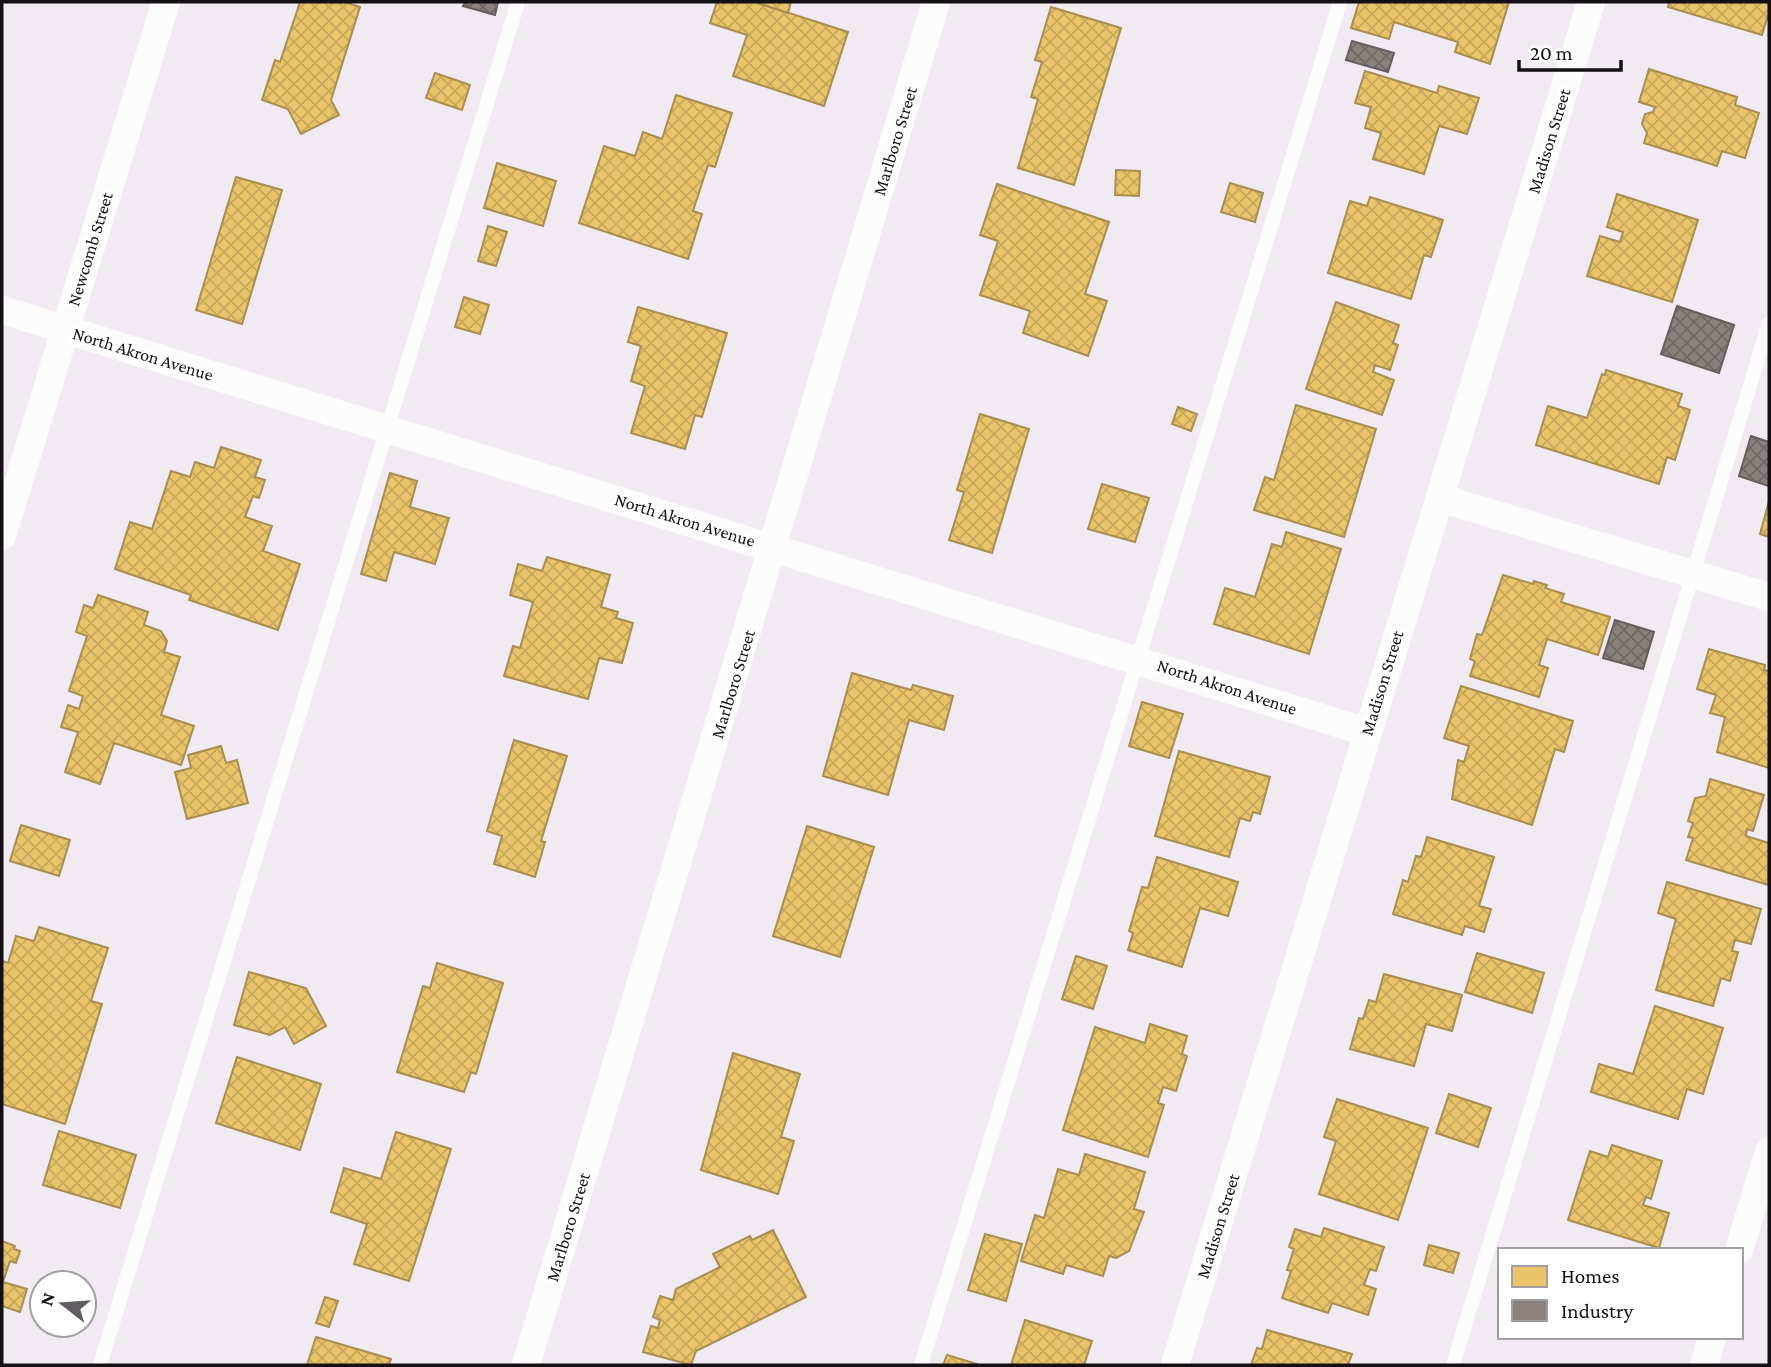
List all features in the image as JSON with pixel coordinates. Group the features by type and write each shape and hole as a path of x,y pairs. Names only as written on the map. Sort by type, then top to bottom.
{"street":[{"name":"Newcomb Street","path":"2,536 166,2"},
{"name":"Marlboro Street","path":"526,1365 936,2"},
{"name":"Madison Street","path":"1175,1365 1591,2"},
{"name":"North Akron Avenue","path":"2,310 1136,658 1367,732"},
{"path":"1440,498 1769,597"},
{"path":"1740,1248 1769,1151"},
{"path":"1703,1365 1711,1339"}],"lane":[{"path":"100,1365 518,2"},
{"path":"920,1365 1340,2"},
{"path":"1453,1365 1769,323"}],"building: Homes":[{"path":"300,2 344,2 360,7 331,100 339,115 301,134 288,109 262,100 275,60 280,62"},
{"path":"717,2 755,2 848,32 824,106 733,76 747,35 710,23"},
{"path":"755,2 791,2 788,13"},
{"path":"1359,2 1509,2 1490,64 1455,52 1458,42 1394,22 1389,39 1351,28"},
{"path":"1669,2 1769,2 1769,12 1762,35 1668,7"},
{"path":"1051,7 1121,28 1074,185 1018,168 1038,99 1031,97 1042,62 1035,60"},
{"path":"1649,69 1737,97 1735,105 1759,113 1745,158 1722,151 1717,166 1644,143 1647,133 1642,124 1645,114 1653,112 1655,107 1639,102"},
{"path":"1365,71 1437,93 1439,86 1479,98 1467,134 1439,126 1424,174 1373,159 1381,133 1365,128 1371,107 1355,103"},
{"path":"435,73 470,85 462,110 426,98"},
{"path":"676,95 732,113 715,167 708,165 693,211 702,214 688,259 579,223 604,146 635,156 643,132 662,139"},
{"path":"497,163 556,181 543,226 484,208"},
{"path":"1116,170 1140,171 1139,196 1115,195"},
{"path":"236,177 282,190 242,324 196,310"},
{"path":"1230,183 1263,193 1255,222 1221,212"},
{"path":"997,184 1109,222 1085,294 1107,301 1088,356 1023,333 1030,311 980,295 998,241 980,235"},
{"path":"1617,194 1698,220 1672,302 1587,276 1600,236 1620,242 1623,232 1607,227"},
{"path":"1370,197 1443,220 1431,257 1424,255 1411,299 1328,273 1350,201 1367,206"},
{"path":"488,226 507,232 496,266 478,261"},
{"path":"464,297 489,305 480,334 455,327"},
{"path":"1336,302 1399,325 1393,343 1398,345 1390,370 1375,365 1373,372 1394,380 1382,415 1306,389"},
{"path":"638,307 727,333 702,417 695,415 685,449 631,433 645,386 631,381 641,346 628,342"},
{"path":"1606,370 1682,394 1678,406 1690,410 1675,460 1667,457 1659,484 1536,445 1548,406 1587,418 1602,374 1605,375"},
{"path":"1296,405 1376,429 1344,537 1254,510 1265,477 1274,480"},
{"path":"1178,407 1197,414 1191,431 1172,424"},
{"path":"980,414 1029,429 992,553 949,540 964,492 957,490"},
{"path":"221,447 261,460 255,477 265,480 259,498 253,496 245,517 272,526 263,551 300,564 278,630 189,600 191,595 115,569 130,522 152,529 171,471 190,477 195,462 214,468"},
{"path":"390,473 417,481 410,507 449,518 435,564 394,552 386,581 361,574"},
{"path":"1102,484 1149,498 1135,542 1088,529"},
{"path":"1769,501 1769,537 1760,534"},
{"path":"1286,532 1341,549 1309,654 1214,624 1225,588 1255,597 1272,544 1282,547"},
{"path":"547,557 610,575 601,607 618,612 616,618 633,623 622,663 599,658 588,699 504,676 513,646 520,648 533,602 510,595 518,564 542,571"},
{"path":"1503,575 1533,584 1534,581 1547,585 1545,588 1564,594 1561,602 1610,617 1598,655 1547,639 1539,665 1548,668 1539,697 1470,676 1475,661 1470,659 1477,634 1482,635"},
{"path":"98,595 148,612 144,625 161,631 167,641 164,652 180,657 161,715 194,726 181,765 114,743 100,784 65,772 78,732 61,727 68,705 79,709 83,696 69,691 87,636 76,632 84,605 93,608"},
{"path":"1709,649 1765,665 1764,670 1769,671 1769,768 1717,752 1725,717 1710,713 1716,695 1697,689"},
{"path":"852,673 911,690 913,685 953,696 944,730 909,720 888,795 823,776"},
{"path":"1461,686 1573,721 1564,752 1555,749 1532,825 1452,799 1458,760 1464,762 1469,746 1444,738"},
{"path":"1142,702 1183,714 1169,758 1129,746"},
{"path":"514,740 567,756 541,841 545,842 535,877 494,864 502,836 487,831"},
{"path":"221,746 226,763 237,760 248,803 187,819 175,772 191,768 188,755"},
{"path":"1179,751 1270,777 1260,814 1253,812 1250,821 1240,818 1229,857 1155,836"},
{"path":"1710,779 1764,795 1753,831 1747,829 1746,836 1769,843 1768,885 1686,860 1693,838 1688,837 1693,823 1688,821 1695,798 1706,796"},
{"path":"21,825 70,840 59,876 10,861"},
{"path":"807,826 874,847 840,957 773,936"},
{"path":"1427,837 1494,857 1479,906 1491,909 1484,932 1465,926 1462,935 1393,914 1403,880 1408,882 1416,856 1421,857"},
{"path":"1157,857 1238,882 1228,916 1200,908 1182,967 1128,950 1133,933 1129,931 1142,887 1148,888"},
{"path":"1667,882 1761,909 1751,944 1735,940 1732,951 1738,952 1730,981 1721,978 1713,1006 1656,990 1676,919 1658,913"},
{"path":"39,927 108,948 91,1001 102,1004 65,1124 2,1104 2,964 3,961 8,963 16,936 34,941"},
{"path":"1477,953 1544,973 1532,1013 1465,992"},
{"path":"1076,956 1107,966 1093,1009 1062,999"},
{"path":"437,963 503,983 476,1074 471,1072 464,1092 397,1072 423,986 430,988"},
{"path":"249,972 306,988 326,1026 294,1044 285,1027 270,1035 234,1025"},
{"path":"1384,974 1462,995 1452,1031 1426,1024 1414,1066 1350,1049 1359,1018 1363,1019 1369,1000 1376,1002"},
{"path":"1655,1006 1723,1028 1703,1094 1687,1089 1678,1119 1591,1092 1599,1064 1633,1074"},
{"path":"1150,1024 1187,1036 1182,1054 1187,1056 1176,1091 1163,1087 1158,1103 1164,1105 1148,1157 1063,1130 1095,1027 1145,1043"},
{"path":"733,1053 800,1074 781,1137 794,1141 778,1194 701,1170"},
{"path":"237,1057 321,1084 300,1150 216,1123"},
{"path":"1449,1094 1491,1108 1478,1147 1436,1133"},
{"path":"1337,1099 1428,1128 1398,1220 1319,1194 1336,1141 1324,1137"},
{"path":"59,1131 136,1155 120,1208 43,1185"},
{"path":"396,1132 451,1149 409,1281 354,1264 367,1224 331,1212 344,1168 381,1179"},
{"path":"1612,1145 1662,1161 1651,1199 1646,1197 1643,1205 1669,1213 1659,1248 1568,1220 1590,1151 1608,1157"},
{"path":"1085,1154 1145,1172 1134,1209 1144,1212 1129,1251 1116,1258 1109,1256 1103,1276 1066,1265 1063,1274 1021,1261 1035,1215 1044,1218 1058,1169 1079,1175"},
{"path":"1324,1228 1384,1247 1376,1271 1370,1269 1364,1285 1376,1289 1368,1315 1332,1303 1328,1313 1282,1298 1291,1271 1287,1270 1294,1249 1289,1247 1295,1229 1321,1237"},
{"path":"773,1230 806,1297 696,1351 691,1365 643,1352 651,1326 658,1328 660,1320 653,1317 660,1296 673,1300 676,1289 720,1267 713,1254 750,1236 752,1240"},
{"path":"985,1234 1022,1244 1006,1301 968,1290"},
{"path":"2,1241 20,1251 16,1263 10,1261 3,1282 27,1289 20,1312 2,1306"},
{"path":"1429,1245 1459,1253 1453,1273 1424,1265"},
{"path":"325,1297 338,1301 329,1327 316,1323"},
{"path":"1025,1320 1092,1341 1084,1365 1011,1365"},
{"path":"1267,1330 1352,1354 1348,1365 1251,1365 1257,1348 1262,1349"},
{"path":"316,1337 391,1359 389,1365 307,1365"},
{"path":"947,1355 977,1364 977,1365 943,1365"}],"building: Industry":[{"path":"465,2 498,2 495,15 463,6"},
{"path":"1352,41 1394,53 1388,72 1346,60"},
{"path":"1677,306 1734,325 1719,373 1661,354"},
{"path":"1751,436 1769,442 1769,486 1739,476"},
{"path":"1615,620 1654,632 1643,669 1603,658"}]}
